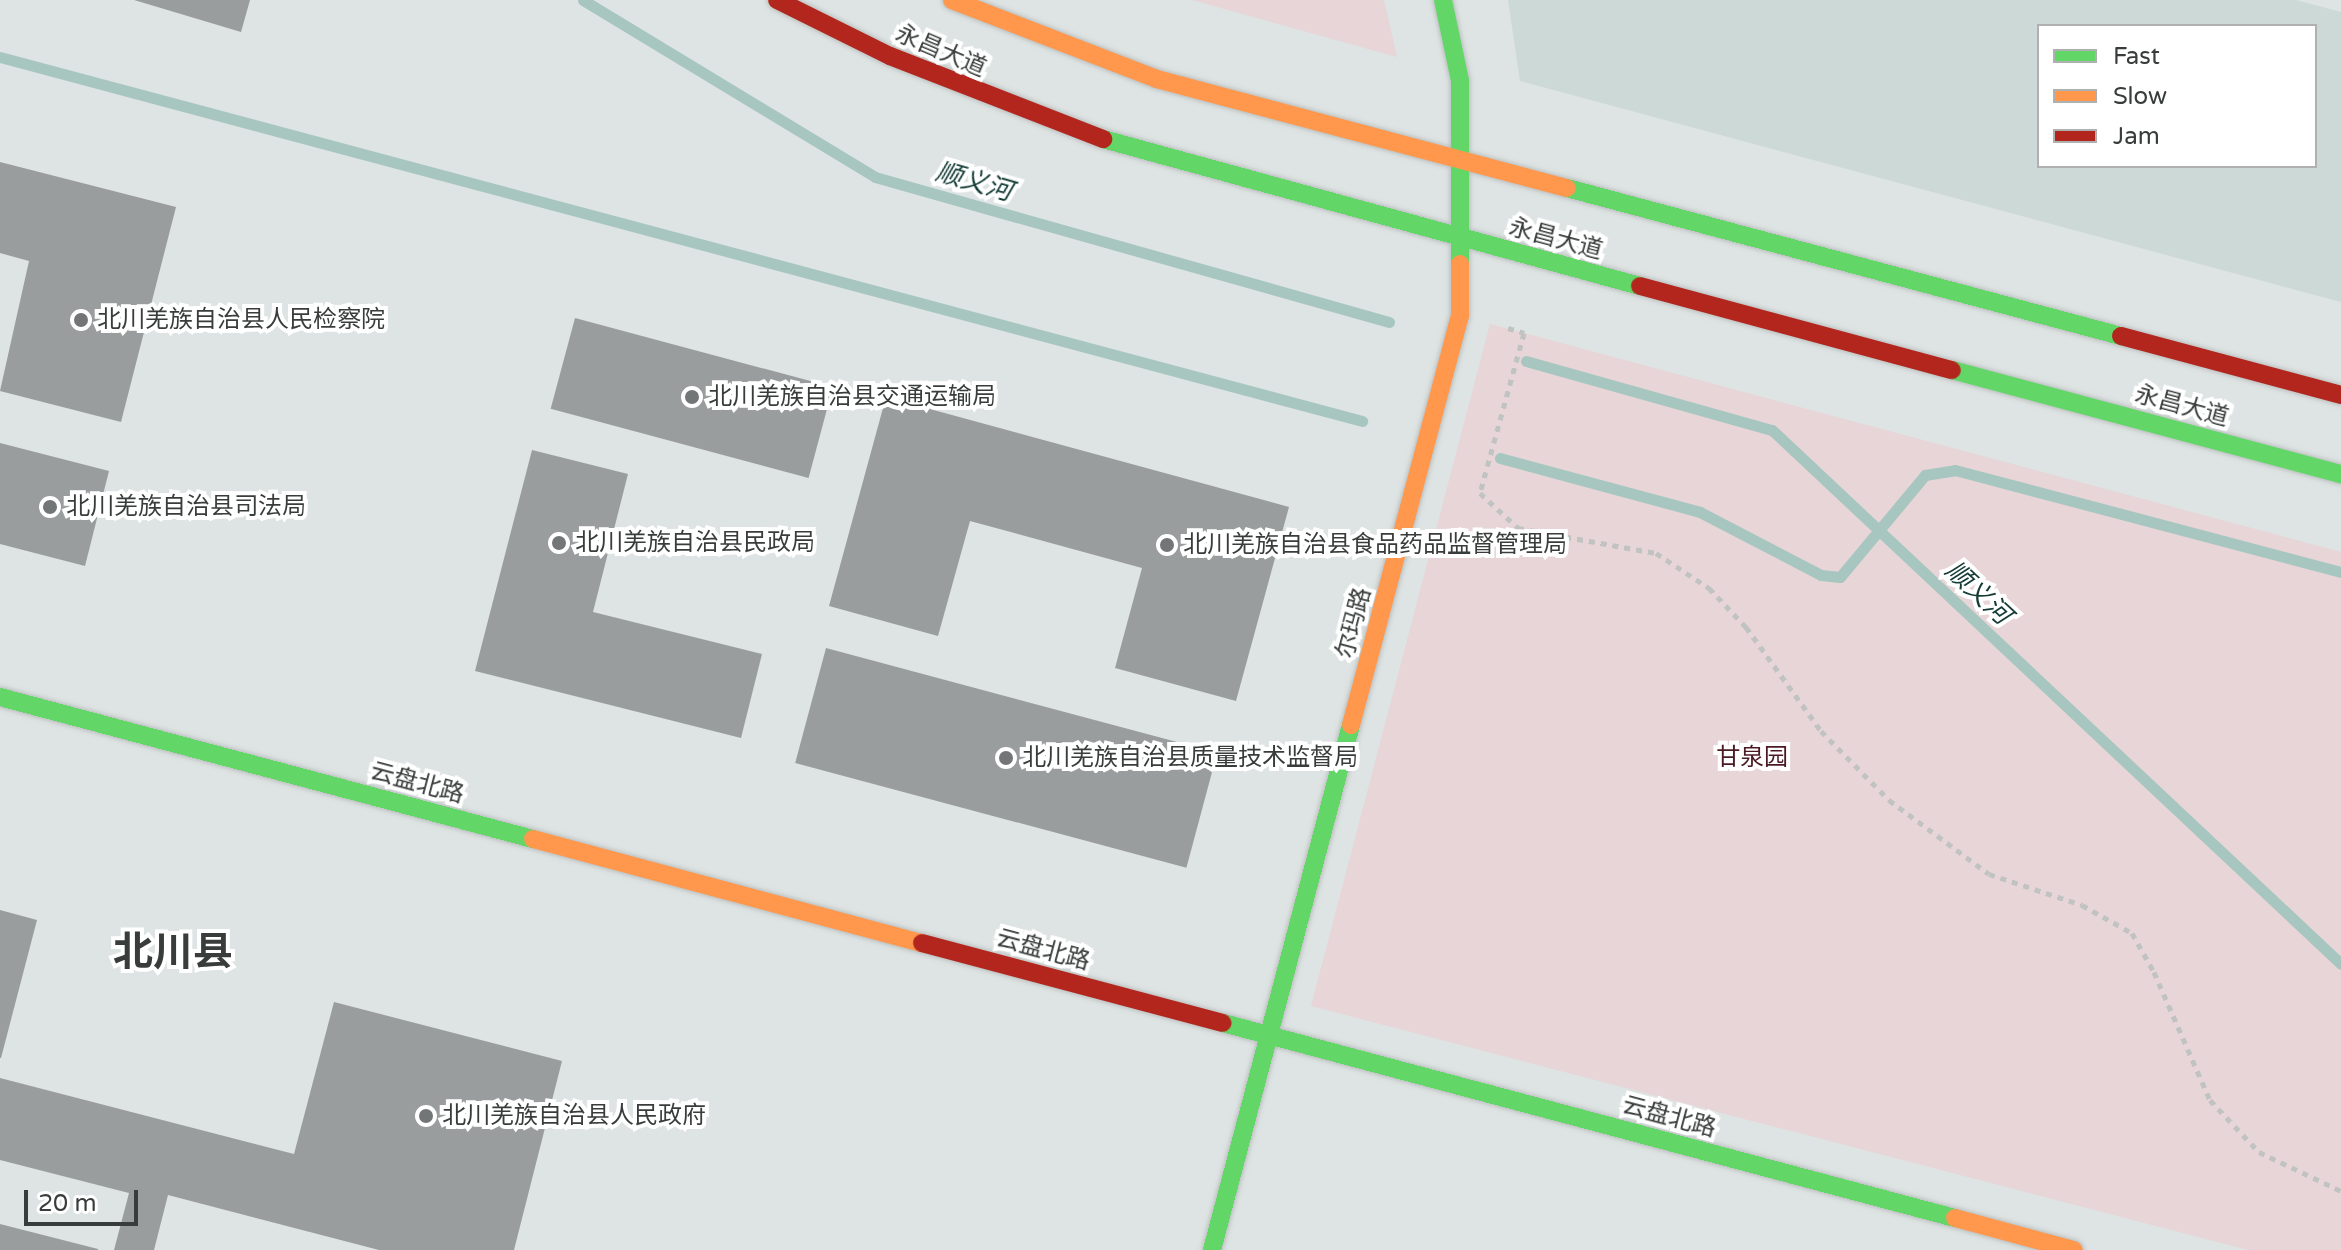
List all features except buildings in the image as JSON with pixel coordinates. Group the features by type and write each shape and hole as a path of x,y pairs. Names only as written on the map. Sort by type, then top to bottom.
{"street":[{"name":"永昌大道","path":"777,0 890,56 1134,151 2341,474"},
{"path":"952,0 1157,79 2341,395"},
{"name":"尔玛路","path":"1212,1250 1460,316 1460,81 1443,0"},
{"name":"云盘北路","path":"0,697 2074,1250"}],"path":[{"path":"1508,328 1524,333 1480,493 1518,528 1608,540 1656,553 1709,588 1746,627 1821,731 1889,800 1989,874 2082,905 2132,933 2154,972 2210,1100 2259,1152 2341,1191"}],"shaded area":[{"path":"1508,0 2296,0 2341,12 2341,302 1520,81"}],"green space":[{"path":"1192,0 1384,0 1397,57"},
{"name":"甘泉园","path":"1490,324 2341,552 2341,1250 2248,1250 1311,1006"}],"waterway":[{"name":"顺义河","path":"583,0 875,177 1389,322"},
{"path":"0,57 1362,421"},
{"name":"顺义河","path":"1526,361 1772,430 2341,964"},
{"path":"1500,458 1700,512 1821,575 1840,577 1925,475 1955,470 2341,572"}],"traffic: fast":[{"path":"1443,0 1460,81 1460,264"},
{"path":"1103,139 1640,286"},
{"path":"1567,188 2121,336"},
{"path":"1952,370 2341,474"},
{"path":"0,697 533,839"},
{"path":"1212,1250 1351,725"},
{"path":"1223,1023 1955,1218"}],"traffic: slow":[{"path":"952,0 1157,79 1567,188"},
{"path":"1351,725 1460,316 1460,264"},
{"path":"533,839 922,943"},
{"path":"1955,1218 2074,1250"}],"traffic: jam":[{"path":"777,0 890,56 1103,139"},
{"path":"1640,286 1952,370"},
{"path":"2121,336 2341,395"},
{"path":"922,943 1223,1023"}],"place":[{"name":"北川羌族自治县人民检察院","path":"81,320"},
{"name":"北川羌族自治县交通运输局","path":"692,397"},
{"name":"北川羌族自治县司法局","path":"50,507"},
{"name":"北川羌族自治县民政局","path":"559,543"},
{"name":"北川羌族自治县食品药品监督管理局","path":"1167,545"},
{"name":"北川羌族自治县质量技术监督局","path":"1006,758"},
{"name":"北川羌族自治县人民政府","path":"426,1116"}],"district":[{"name":"北川县","path":"173,952"}]}
